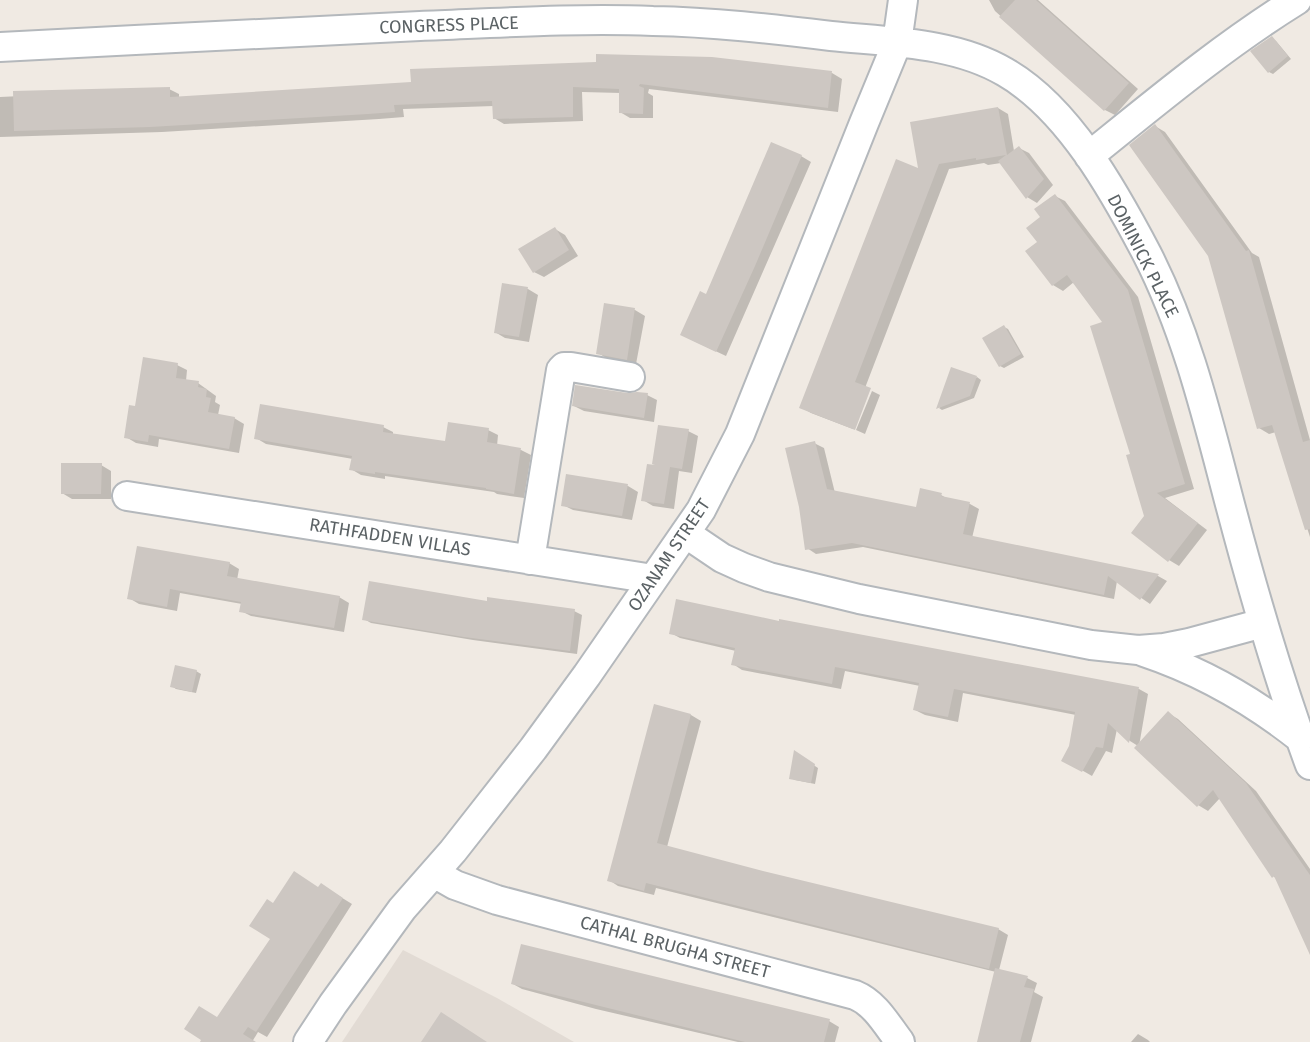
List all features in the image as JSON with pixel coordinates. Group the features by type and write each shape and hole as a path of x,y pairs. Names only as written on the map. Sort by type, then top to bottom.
{"street":[{"name":"OZANAM STREET","path":"309,1042 402,909 434,873 540,738 701,510 740,434 897,43 903,0"},
{"path":"1089,156 1183,80 1297,0"},
{"name":"CONGRESS PLACE","path":"0,47 596,20 701,23 897,43"},
{"name":"DOMINICK PLACE","path":"897,43 959,54 990,64 1009,74 1044,101 1089,156 1145,251 1167,294 1198,383 1263,623 1310,765"},
{"path":"530,560 561,370 571,366 631,377"},
{"name":"RATHFADDEN VILLAS","path":"127,496 653,579"},
{"path":"685,533 722,558 769,577 937,615 1091,645 1138,650 1164,648 1263,623"},
{"path":"1138,650 1220,684 1300,737"},
{"name":"CATHAL BRUGHA STREET","path":"434,873 455,885 498,900 861,997 873,1007 900,1042"}],"shaded area":[{"path":"403,950 497,998 574,1042 342,1042"}],"building":[{"path":"1015,0 1036,0 1129,83 1104,111 999,17"},
{"path":"1272,36 1288,56 1268,73 1250,51"},
{"path":"596,54 712,57 832,71 828,108 640,84 639,86 644,88 643,114 619,113 619,89 573,87 573,117 493,119 492,101 394,105 395,112 368,114 150,127 14,131 13,91 170,87 170,97 411,82 410,69 596,62"},
{"path":"998,107 1007,155 1019,146 1044,179 1026,199 998,161 1006,155 939,164 855,382 871,388 855,430 799,408 896,159 918,168 910,122"},
{"path":"1155,124 1246,251 1249,250 1303,442 1310,440 1310,529 1305,530 1272,425 1257,429 1208,256 1129,145"},
{"path":"771,142 802,155 716,352 680,335 700,291 706,294"},
{"path":"1055,194 1128,290 1185,484 1157,493 1198,523 1168,562 1131,533 1144,516 1126,455 1130,454 1090,326 1102,322 1067,275 1052,286 1025,251 1037,242 1026,228 1040,217 1034,209"},
{"path":"555,227 569,250 533,273 518,249"},
{"path":"502,283 528,287 519,337 494,333"},
{"path":"604,303 635,308 627,360 596,354"},
{"path":"1004,325 1021,354 999,367 982,338"},
{"path":"143,357 178,363 176,378 199,381 198,387 207,389 206,397 211,398 208,412 235,417 229,449 149,435 148,442 124,438 129,405 135,406"},
{"path":"951,367 977,376 970,396 936,409"},
{"path":"575,385 627,393 648,393 644,418 572,406"},
{"path":"260,404 384,425 383,432 445,441 448,422 489,428 487,442 521,448 514,494 349,470 352,456 254,439"},
{"path":"658,425 689,429 682,469 670,467 664,504 641,501 647,464 655,465 652,464"},
{"path":"815,441 827,489 916,507 920,488 942,493 941,496 970,502 963,534 1159,574 1140,600 1108,576 1104,595 852,543 805,550 799,507 785,448"},
{"path":"61,463 102,463 101,494 61,494"},
{"path":"566,474 628,484 622,516 561,506"},
{"path":"137,546 230,562 227,576 340,596 334,628 239,612 241,602 170,589 167,607 127,599"},
{"path":"369,581 487,601 487,597 575,609 570,651 362,620"},
{"path":"676,599 779,621 1139,687 1129,743 1108,723 1103,748 1096,747 1082,772 1061,761 1069,746 1075,712 954,689 948,717 913,710 919,683 835,667 832,684 731,665 735,648 669,634"},
{"path":"175,665 197,670 192,692 170,687"},
{"path":"654,704 691,714 657,843 999,928 989,969 646,883 644,891 607,881"},
{"path":"1168,711 1246,783 1310,875 1310,955 1274,876 1272,878 1213,790 1197,807 1134,748"},
{"path":"794,750 815,764 811,783 789,779"},
{"path":"294,871 318,887 321,883 343,898 256,1032 248,1027 243,1034 256,1042 200,1042 201,1040 184,1029 199,1006 217,1017 270,939 249,926 267,899 273,903"},
{"path":"521,944 830,1019 824,1042 745,1042 511,984"},
{"path":"995,968 1028,976 1024,987 1034,989 1020,1042 977,1042"},
{"path":"441,1012 487,1042 421,1042"}]}
